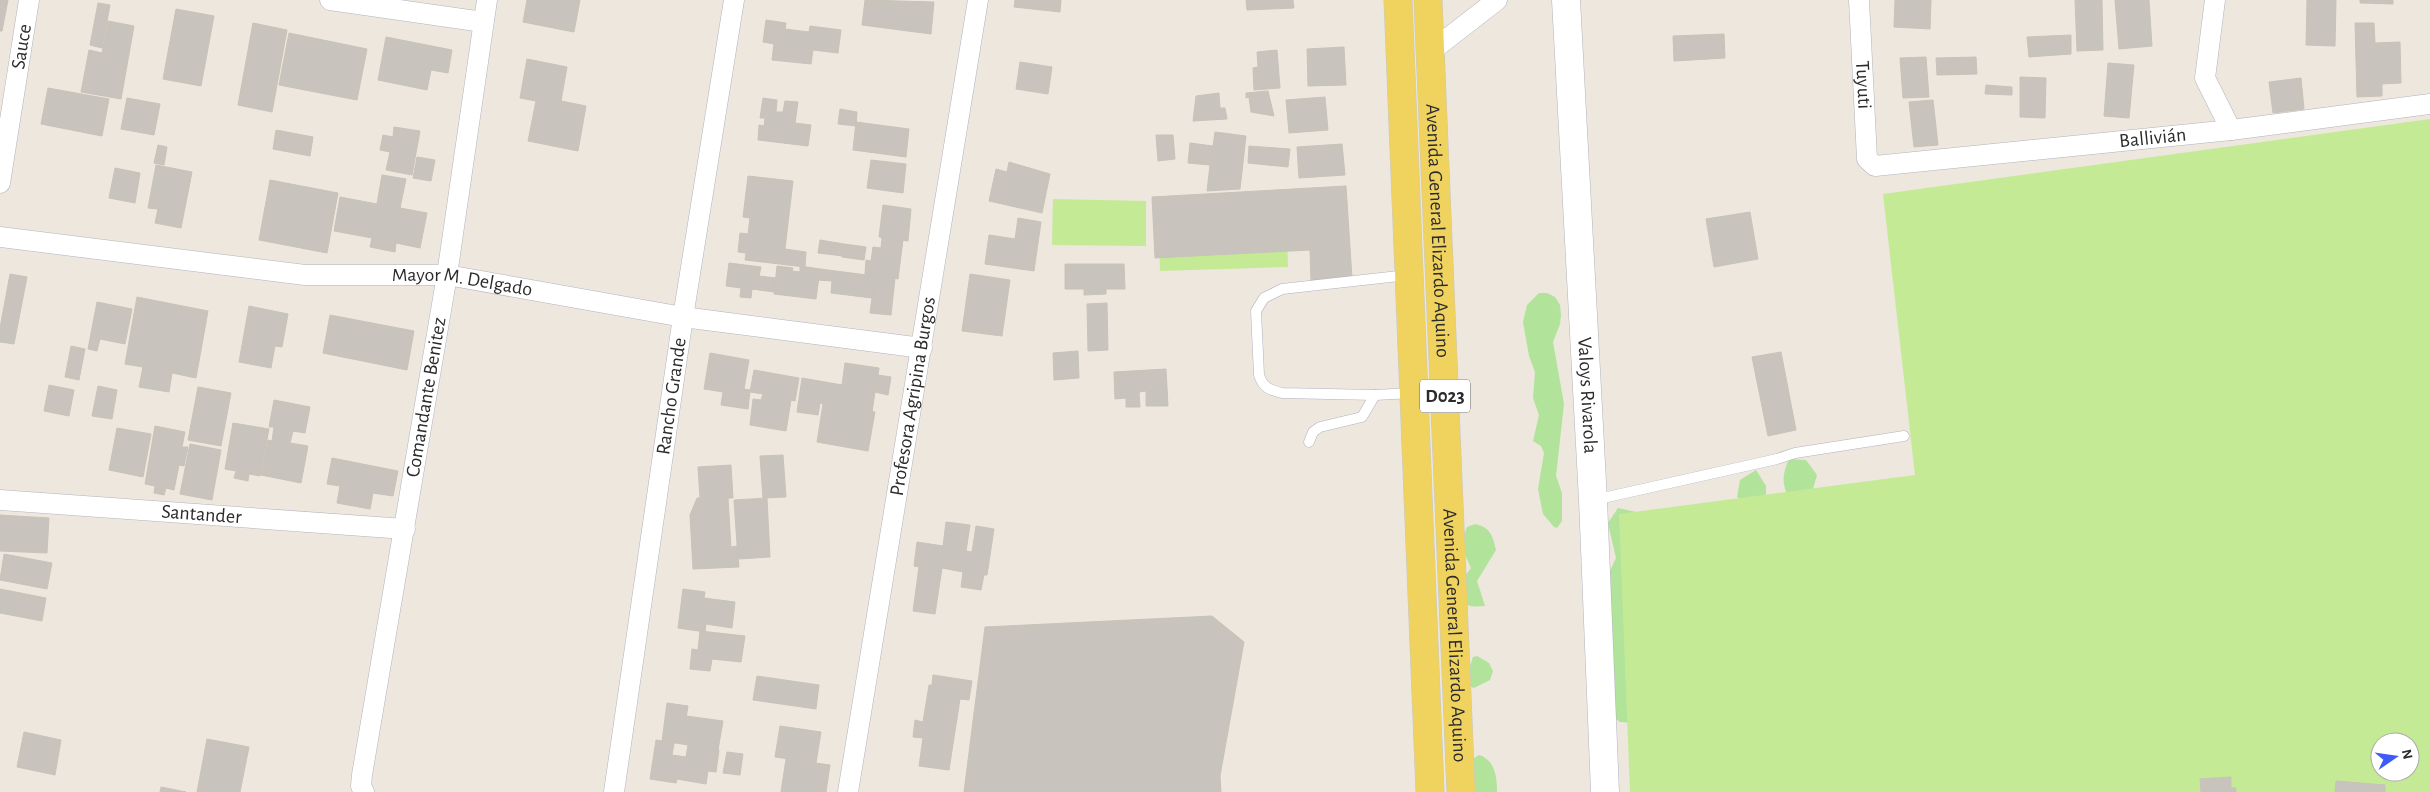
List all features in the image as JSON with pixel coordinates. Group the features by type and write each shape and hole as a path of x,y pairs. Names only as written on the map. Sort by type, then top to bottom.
{"main road":[{"name":"Avenida General Elizardo Aquino","path":"1398,0 1430,792"},
{"name":"Avenida General Elizardo Aquino","path":"1428,0 1461,792"}],"street":[{"name":"Sauce","path":"0,183 29,0"},
{"path":"330,0 483,22"},
{"name":"Comandante Benitez","path":"364,792 361,786 362,775 447,275 487,0"},
{"name":"Rancho Grande","path":"614,792 683,317 734,0"},
{"name":"Profesora Agripina Burgos","path":"848,792 978,0"},
{"path":"1430,52 1497,0"},
{"name":"Valoys Rivarola","path":"1566,0 1593,500 1605,792"},
{"name":"Tuyuti","path":"1859,0 1867,159 1875,166"},
{"path":"2215,0 2204,78 2230,130"},
{"name":"Ballivián","path":"1875,166 2230,130 2430,104"},
{"name":"Mayor M. Delgado","path":"0,237 305,275 447,275 683,317 922,348"},
{"name":"Santander","path":"0,500 405,529"}],"lane":[{"path":"1409,275 1282,289 1264,298 1256,311 1259,375 1261,383 1269,390 1282,393 1375,395 1414,393"},
{"path":"1309,442 1313,432 1320,427 1362,417 1375,395"},
{"path":"1593,500 1777,460 1795,453 1904,436"}],"green space":[{"path":"2430,119 2430,792 1630,792 1619,514 1915,475 1883,194"},
{"path":"1286,198 1288,267 1160,271 1158,202"},
{"path":"1053,199 1146,201 1146,246 1052,245"},
{"path":"1539,293 1547,293 1555,297 1560,305 1561,315 1560,324 1553,342 1564,404 1556,476 1562,493 1562,521 1557,528 1543,514 1538,489 1544,453 1541,446 1533,441 1539,415 1533,398 1535,372 1529,356 1523,322 1527,305"},
{"path":"1789,459 1806,460 1817,475 1812,492 1793,507 1784,483 1784,472"},
{"path":"1756,470 1766,486 1766,494 1752,506 1737,497 1740,480"},
{"path":"1618,508 1636,512 1638,723 1620,722 1606,711 1608,642 1612,624 1609,573 1616,558 1608,523"},
{"path":"1475,524 1484,527 1490,533 1496,550 1477,581 1485,606 1472,606 1460,601 1465,576 1471,568 1463,543 1465,532 1467,527"},
{"path":"1477,656 1489,663 1493,671 1490,680 1474,688 1469,686 1469,669 1473,657"},
{"path":"1479,755 1492,765 1496,775 1497,792 1474,792 1471,760"}],"building":[{"path":"0,0 8,0 2,31 0,31"},
{"path":"527,0 580,0 574,32 523,22"},
{"path":"865,0 934,2 931,34 862,25"},
{"path":"1015,0 1061,0 1060,12 1014,7"},
{"path":"1246,0 1293,0 1294,8 1247,10"},
{"path":"1895,0 1931,0 1930,29 1894,27"},
{"path":"2075,0 2102,0 2103,50 2077,51"},
{"path":"2115,0 2149,0 2152,46 2119,49"},
{"path":"2307,0 2336,0 2335,46 2306,45"},
{"path":"2360,0 2393,0 2393,4 2360,3"},
{"path":"98,3 110,5 102,48 90,45"},
{"path":"176,9 214,16 201,86 163,79"},
{"path":"766,20 786,23 785,29 809,32 810,26 841,30 838,53 813,50 811,64 772,60 774,44 763,42"},
{"path":"108,21 134,26 121,99 81,92 89,50 102,53"},
{"path":"253,23 287,30 272,112 238,105"},
{"path":"2355,23 2374,23 2375,43 2400,42 2401,83 2382,84 2382,96 2357,97"},
{"path":"289,33 367,49 357,100 279,85"},
{"path":"1724,34 1725,58 1674,61 1673,36"},
{"path":"2071,35 2071,54 2029,57 2027,37"},
{"path":"386,37 452,50 448,73 431,70 427,90 378,80"},
{"path":"1344,47 1346,85 1308,86 1307,49"},
{"path":"1277,50 1280,88 1254,90 1253,68 1258,67 1257,52"},
{"path":"1926,57 1929,97 1903,98 1900,58"},
{"path":"1976,57 1977,74 1937,75 1936,58"},
{"path":"527,59 567,67 561,101 586,106 578,151 528,141 536,101 520,98"},
{"path":"1020,62 1052,67 1048,94 1016,89"},
{"path":"2108,63 2134,65 2129,118 2104,116"},
{"path":"2020,77 2046,78 2045,118 2020,117"},
{"path":"2301,78 2304,109 2273,113 2269,82"},
{"path":"1986,85 2012,87 2012,95 1985,94"},
{"path":"48,88 109,99 102,136 41,124"},
{"path":"1268,91 1274,116 1251,112 1249,97 1246,98 1246,93"},
{"path":"1219,93 1220,108 1225,108 1227,119 1193,121 1196,96"},
{"path":"1325,97 1328,130 1289,133 1286,100"},
{"path":"127,98 160,104 154,135 121,129"},
{"path":"763,98 777,100 776,112 783,112 785,101 798,102 795,123 811,125 808,146 758,140 759,125 764,126 765,118 760,118"},
{"path":"1933,100 1938,145 1914,147 1909,102"},
{"path":"840,109 857,112 856,126 838,124"},
{"path":"856,122 909,129 906,157 853,150"},
{"path":"394,127 420,131 412,175 386,170 390,152 380,150 383,135 393,137"},
{"path":"276,130 313,137 310,156 273,149"},
{"path":"1215,132 1246,136 1240,189 1207,191 1210,165 1188,163 1190,143 1213,146"},
{"path":"1156,135 1173,135 1175,159 1158,161"},
{"path":"1342,144 1345,175 1299,178 1297,147"},
{"path":"158,145 167,147 164,165 154,163"},
{"path":"1249,146 1290,149 1288,167 1248,163"},
{"path":"417,157 435,160 431,181 413,178"},
{"path":"871,160 906,164 903,193 867,188"},
{"path":"1009,162 1050,174 1042,213 989,201 996,169 1007,172"},
{"path":"156,165 192,172 181,228 155,223 158,209 148,208"},
{"path":"115,168 140,173 135,203 109,198"},
{"path":"382,175 406,179 400,208 427,213 420,248 396,243 395,252 370,247 372,238 334,231 340,197 377,204"},
{"path":"748,176 793,181 788,223 743,217"},
{"path":"270,180 338,193 327,253 259,240"},
{"path":"1346,186 1352,278 1311,281 1310,250 1155,258 1152,197"},
{"path":"883,205 911,209 908,241 879,237"},
{"path":"1750,212 1758,259 1714,267 1706,219"},
{"path":"750,218 788,223 785,249 806,252 805,267 745,260 746,253 738,252 740,233 748,234"},
{"path":"1018,218 1041,222 1034,271 985,264 989,235 1015,239"},
{"path":"882,238 903,240 898,279 865,274 866,260 871,261 873,247 881,248"},
{"path":"820,240 844,244 843,256 818,253"},
{"path":"844,244 866,247 864,260 842,257"},
{"path":"729,263 761,267 759,276 776,278 774,292 752,289 751,298 740,297 741,288 726,286"},
{"path":"1065,264 1124,264 1125,289 1106,289 1106,294 1084,295 1084,289 1065,289"},
{"path":"777,266 793,268 792,271 800,272 800,266 820,269 816,299 774,294"},
{"path":"820,269 875,276 872,298 831,293 832,281 818,280"},
{"path":"10,274 27,277 14,344 0,342 0,328"},
{"path":"970,274 1010,280 1002,336 962,331"},
{"path":"875,276 895,278 891,315 870,313"},
{"path":"137,297 208,311 196,378 172,373 169,392 139,387 143,367 125,364"},
{"path":"97,302 132,309 125,344 100,339 97,351 88,349"},
{"path":"1107,303 1108,350 1088,351 1087,304"},
{"path":"249,306 288,314 282,347 275,346 271,368 239,362"},
{"path":"330,315 414,331 407,370 323,353"},
{"path":"71,346 85,349 79,380 65,377"},
{"path":"1078,351 1079,378 1054,380 1053,353"},
{"path":"1781,352 1796,430 1768,436 1752,357"},
{"path":"710,353 749,360 744,389 750,390 748,409 721,405 723,392 704,389"},
{"path":"845,363 879,368 878,375 891,377 888,395 875,392 872,412 820,403 818,415 797,412 802,378 842,385"},
{"path":"1166,369 1168,406 1146,406 1146,391 1139,392 1140,407 1126,407 1126,398 1115,399 1114,372"},
{"path":"754,370 799,378 795,401 791,400 786,431 750,425 753,399 761,400 763,394 750,392"},
{"path":"49,385 74,390 69,416 44,411"},
{"path":"98,386 117,390 112,419 92,416"},
{"path":"198,387 231,393 221,446 188,440"},
{"path":"274,400 310,407 305,433 293,431 290,443 308,446 301,483 261,475 268,440 272,441 274,427 269,427"},
{"path":"823,404 875,412 868,451 817,442"},
{"path":"233,423 269,429 260,476 249,474 248,481 234,478 236,471 225,469"},
{"path":"155,426 185,432 182,447 188,447 184,466 179,465 174,490 166,488 164,495 154,493 155,486 145,484"},
{"path":"117,428 151,434 143,477 109,470"},
{"path":"190,444 221,450 212,500 180,494"},
{"path":"783,455 786,497 763,498 760,456"},
{"path":"332,458 398,471 393,496 373,493 370,509 337,503 340,486 327,484"},
{"path":"731,465 733,498 728,498 731,547 737,546 739,567 693,569 690,515 697,498 700,498 698,467"},
{"path":"767,498 770,557 738,559 734,500"},
{"path":"0,515 49,518 47,553 0,551"},
{"path":"946,522 970,525 966,551 972,552 976,526 994,529 987,575 984,575 981,590 961,587 963,572 942,568 935,614 913,611 919,567 914,566 917,542 943,546"},
{"path":"4,554 52,563 47,589 0,580"},
{"path":"0,589 46,598 42,621 0,613"},
{"path":"683,589 705,592 704,598 735,602 732,628 706,624 705,632 678,628"},
{"path":"1212,616 1244,642 1220,776 1221,792 964,792 985,627"},
{"path":"700,631 745,636 741,662 712,659 710,671 690,669 692,649 698,650"},
{"path":"933,675 972,681 969,700 960,699 949,770 919,766 923,738 913,737 915,720 923,722 929,685 932,685"},
{"path":"757,676 819,685 816,709 753,700"},
{"path":"667,703 688,706 682,744 662,741"},
{"path":"686,716 723,721 718,750 682,744"},
{"path":"780,726 821,732 816,763 775,757"},
{"path":"24,732 61,740 55,775 17,767"},
{"path":"207,739 249,747 240,792 197,792"},
{"path":"656,740 674,743 672,755 686,757 688,745 719,750 716,772 708,771 706,784 677,779 676,783 650,779"},
{"path":"727,752 743,754 740,775 723,773"},
{"path":"786,759 830,765 826,792 781,792"},
{"path":"2231,777 2231,792 2201,792 2200,779"},
{"path":"2336,781 2385,785 2385,792 2335,792"},
{"path":"161,787 186,792 160,792"},
{"path":"2205,787 2236,788 2236,792 2205,792"}]}
